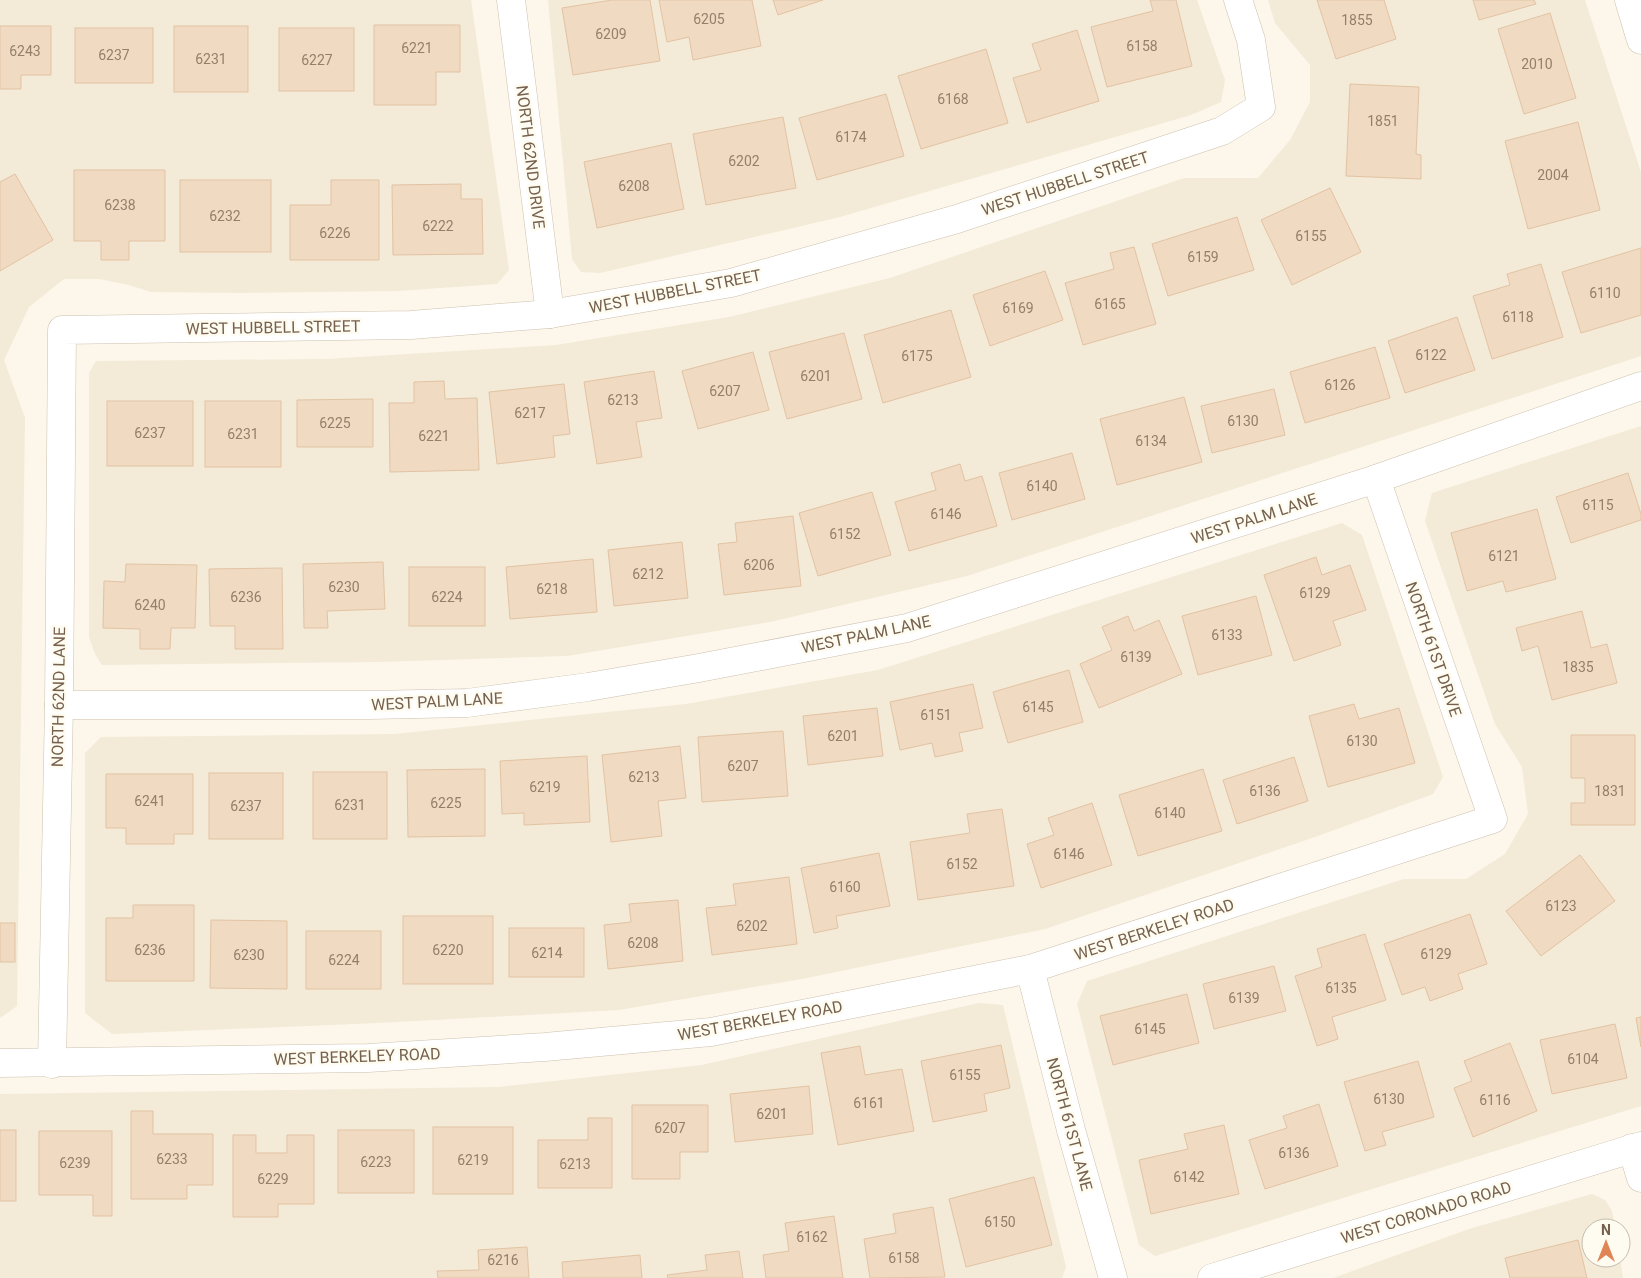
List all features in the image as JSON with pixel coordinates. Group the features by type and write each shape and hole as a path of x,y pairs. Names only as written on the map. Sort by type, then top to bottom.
{"street":[{"name":"NORTH 62ND DRIVE","path":"511,0 550,314"},
{"name":"WEST HUBBELL STREET","path":"62,330 411,325 550,314 731,283 947,222 1222,131 1262,107 1251,40 1238,0"},
{"path":"1634,2 1641,40"},
{"name":"NORTH 62ND LANE","path":"52,1064 59,705 62,330"},
{"name":"WEST PALM LANE","path":"59,705 370,706 467,703 588,687 690,670 907,628 1376,479 1641,386"},
{"name":"NORTH 61ST DRIVE","path":"1376,479 1493,819"},
{"name":"WEST BERKELEY ROAD","path":"0,1063 52,1064 368,1058 545,1047 710,1032 1030,969 1493,819"},
{"name":"NORTH 61ST LANE","path":"1030,969 1071,1130 1113,1278"},
{"path":"1637,1147 1641,1178"},
{"name":"WEST CORONADO ROAD","path":"1212,1278 1637,1147"}],"shaded area":[{"path":"0,0 471,0 509,270 497,284 398,291 151,292 99,279 64,279 29,307 4,360 25,418 17,1006 0,1018"},
{"path":"548,0 1197,0 1225,80 1221,102 1191,115 840,217 600,273 581,272 572,259"},
{"path":"1268,0 1585,0 1641,172 1641,356 967,576 770,622 567,656 378,662 102,665 95,654 89,637 89,373 96,361 327,359 556,345 729,317 890,278 1184,178 1258,178 1290,140 1310,102 1310,65 1275,23"},
{"path":"1641,426 1641,1106 1155,1256 1139,1245 1077,1004 1087,981 1404,879 1466,879 1505,854 1528,814 1522,767 1495,724 1425,521 1432,493"},
{"path":"1342,523 1362,535 1443,777 1433,794 1312,838 1045,929 807,978 619,1010 378,1023 112,1034 85,1013 85,753 101,737 395,734 686,704 878,670"},
{"path":"979,1003 1003,1005 1066,1267 1062,1278 0,1278 0,1094 499,1087 702,1065"},
{"path":"1592,1194 1605,1200 1612,1211 1613,1218 1581,1218 1581,1268 1622,1268 1623,1278 1333,1278 1472,1228"}],"building":[{"path":"612,0 650,0 660,61 573,75 562,8"},
{"path":"659,0 752,0 761,46 693,60 689,37 667,42"},
{"path":"773,0 823,0 778,15"},
{"path":"1150,0 1176,0 1192,66 1107,87 1091,27 1153,11"},
{"path":"1317,0 1384,0 1396,39 1336,59"},
{"path":"1473,0 1534,0 1536,4 1479,20"},
{"path":"1550,13 1576,98 1524,114 1498,29"},
{"path":"374,25 460,25 460,72 436,72 436,105 374,105"},
{"path":"0,26 51,26 51,75 21,75 21,89 0,89"},
{"path":"174,26 248,26 248,92 174,92"},
{"path":"75,28 153,28 153,83 75,83"},
{"path":"279,28 354,28 354,91 279,91"},
{"path":"1077,30 1099,101 1027,123 1013,78 1041,70 1032,44"},
{"path":"986,49 1008,123 921,149 898,76"},
{"path":"1350,84 1419,87 1416,154 1421,155 1421,179 1346,176"},
{"path":"886,94 904,156 817,180 799,118"},
{"path":"783,117 796,188 706,205 693,134"},
{"path":"1578,122 1600,210 1528,229 1505,141"},
{"path":"671,143 684,209 597,228 584,162"},
{"path":"74,170 165,170 165,241 129,241 129,260 101,260 101,241 74,241"},
{"path":"15,174 53,240 0,271 0,182"},
{"path":"180,180 271,180 271,252 180,252"},
{"path":"331,180 379,180 379,260 290,260 290,205 331,205"},
{"path":"461,184 461,199 482,199 483,254 393,255 392,185"},
{"path":"1330,188 1361,252 1292,285 1261,220"},
{"path":"1237,217 1254,270 1168,296 1152,244"},
{"path":"1134,247 1156,324 1083,345 1065,283 1114,269 1110,253"},
{"path":"1641,248 1641,315 1581,333 1562,272"},
{"path":"1541,264 1563,337 1492,359 1473,296 1510,285 1507,274"},
{"path":"1045,271 1063,320 990,346 973,295"},
{"path":"951,310 971,377 883,403 864,335"},
{"path":"1457,317 1475,370 1405,393 1388,341"},
{"path":"844,333 862,399 787,419 769,352"},
{"path":"1375,347 1390,398 1305,423 1290,372"},
{"path":"753,352 769,410 698,429 682,371"},
{"path":"654,371 662,418 636,422 642,457 597,464 584,382"},
{"path":"444,381 445,399 477,398 479,470 390,472 389,403 414,403 414,382"},
{"path":"564,384 570,434 553,436 555,457 497,464 489,392"},
{"path":"1274,389 1285,435 1212,453 1201,406"},
{"path":"1184,397 1202,462 1117,485 1100,419"},
{"path":"373,399 373,447 297,447 297,400"},
{"path":"107,401 193,401 193,466 107,466"},
{"path":"205,401 281,401 281,467 205,467"},
{"path":"1072,453 1085,499 1012,520 999,473"},
{"path":"960,464 965,481 982,476 997,526 909,551 895,502 936,490 931,473"},
{"path":"1628,473 1641,514 1641,520 1571,543 1556,497"},
{"path":"872,492 891,555 818,576 799,513"},
{"path":"1537,509 1556,579 1506,592 1503,581 1467,591 1451,533"},
{"path":"793,516 801,586 724,595 718,544 737,542 735,523"},
{"path":"682,542 688,598 614,606 608,550"},
{"path":"1316,557 1322,575 1350,565 1366,610 1333,621 1341,645 1294,661 1264,575"},
{"path":"593,559 597,612 510,619 506,567"},
{"path":"383,562 385,609 327,611 328,628 304,628 303,564"},
{"path":"126,564 197,565 195,628 171,628 170,649 140,649 140,629 103,628 104,581 125,582"},
{"path":"409,567 485,567 485,626 409,626"},
{"path":"282,568 283,649 235,649 235,626 210,626 209,569"},
{"path":"1256,596 1272,655 1198,675 1182,616"},
{"path":"1582,611 1591,648 1607,644 1617,683 1552,700 1538,646 1522,651 1516,628"},
{"path":"1128,616 1134,631 1159,620 1182,674 1099,708 1080,664 1112,650 1102,627"},
{"path":"1069,670 1083,722 1008,743 993,692"},
{"path":"973,684 983,728 959,733 963,751 935,757 932,743 900,750 890,702"},
{"path":"1354,704 1359,719 1399,708 1415,763 1328,787 1309,716"},
{"path":"877,708 883,756 808,765 803,716"},
{"path":"783,731 788,796 702,802 698,737"},
{"path":"1571,735 1635,735 1635,825 1571,825 1571,803 1585,803 1585,778 1571,778"},
{"path":"680,746 686,798 658,801 662,836 611,842 602,755"},
{"path":"587,756 590,822 524,825 524,813 502,814 500,761"},
{"path":"1294,757 1308,801 1237,824 1223,780"},
{"path":"485,769 485,836 408,837 407,770"},
{"path":"1203,769 1222,831 1138,856 1119,795"},
{"path":"313,772 387,772 387,839 313,839"},
{"path":"209,773 283,773 283,839 209,839"},
{"path":"106,774 193,774 193,834 174,834 174,844 126,844 126,828 106,828"},
{"path":"1092,803 1112,865 1041,888 1027,844 1054,835 1048,818"},
{"path":"1002,809 1014,886 918,900 910,842 970,833 967,814"},
{"path":"879,853 890,906 836,916 838,928 814,933 801,868"},
{"path":"1580,855 1615,901 1541,956 1506,911"},
{"path":"789,877 797,944 712,955 706,908 736,905 733,884"},
{"path":"678,900 683,961 608,969 604,925 631,922 629,904"},
{"path":"133,905 194,905 194,981 106,981 106,918 133,918"},
{"path":"1470,914 1487,964 1458,974 1463,989 1430,1001 1425,987 1402,995 1384,944"},
{"path":"403,916 493,916 493,984 403,984"},
{"path":"211,920 287,921 287,989 210,988"},
{"path":"0,923 15,923 15,962 0,962"},
{"path":"509,928 584,928 584,977 509,977"},
{"path":"306,931 381,931 381,989 306,989"},
{"path":"1365,934 1386,1000 1332,1017 1338,1039 1317,1046 1295,976 1322,967 1317,949"},
{"path":"1274,966 1286,1011 1214,1029 1203,984"},
{"path":"1187,994 1199,1043 1113,1065 1100,1016"},
{"path":"1641,1017 1641,1047 1636,1018"},
{"path":"1615,1024 1627,1078 1552,1094 1540,1040"},
{"path":"1510,1043 1537,1111 1473,1137 1454,1088 1472,1081 1464,1061"},
{"path":"1001,1045 1010,1088 984,1094 987,1111 933,1122 921,1061"},
{"path":"860,1046 865,1075 902,1069 914,1131 838,1145 821,1053"},
{"path":"1418,1061 1434,1117 1382,1132 1386,1145 1365,1151 1344,1082"},
{"path":"809,1086 813,1134 735,1142 730,1094"},
{"path":"1319,1104 1338,1166 1265,1189 1249,1140 1287,1128 1283,1116"},
{"path":"632,1105 708,1105 708,1152 680,1152 680,1179 632,1179"},
{"path":"131,1111 153,1111 153,1134 213,1134 213,1185 187,1185 187,1199 131,1199"},
{"path":"588,1118 612,1118 612,1188 538,1188 538,1140 588,1140"},
{"path":"1224,1125 1239,1194 1151,1214 1139,1160 1188,1149 1184,1134"},
{"path":"433,1127 513,1127 513,1194 433,1194"},
{"path":"0,1130 16,1130 16,1201 0,1201"},
{"path":"338,1130 414,1130 414,1193 338,1193"},
{"path":"39,1131 112,1131 112,1216 93,1216 93,1195 39,1195"},
{"path":"233,1135 256,1135 256,1153 287,1153 287,1135 314,1135 314,1204 278,1204 278,1217 233,1217"},
{"path":"1034,1177 1052,1245 966,1267 949,1199"},
{"path":"933,1207 945,1277 870,1278 864,1239 896,1233 893,1214"},
{"path":"834,1216 843,1278 766,1278 763,1255 789,1251 785,1223"},
{"path":"1578,1240 1581,1253 1581,1268 1585,1268 1587,1278 1510,1278 1505,1258"},
{"path":"527,1247 529,1278 438,1278 437,1271 479,1270 478,1250"},
{"path":"739,1251 743,1278 668,1278 667,1275 707,1270 705,1255"},
{"path":"640,1255 642,1278 563,1278 562,1262"}]}
